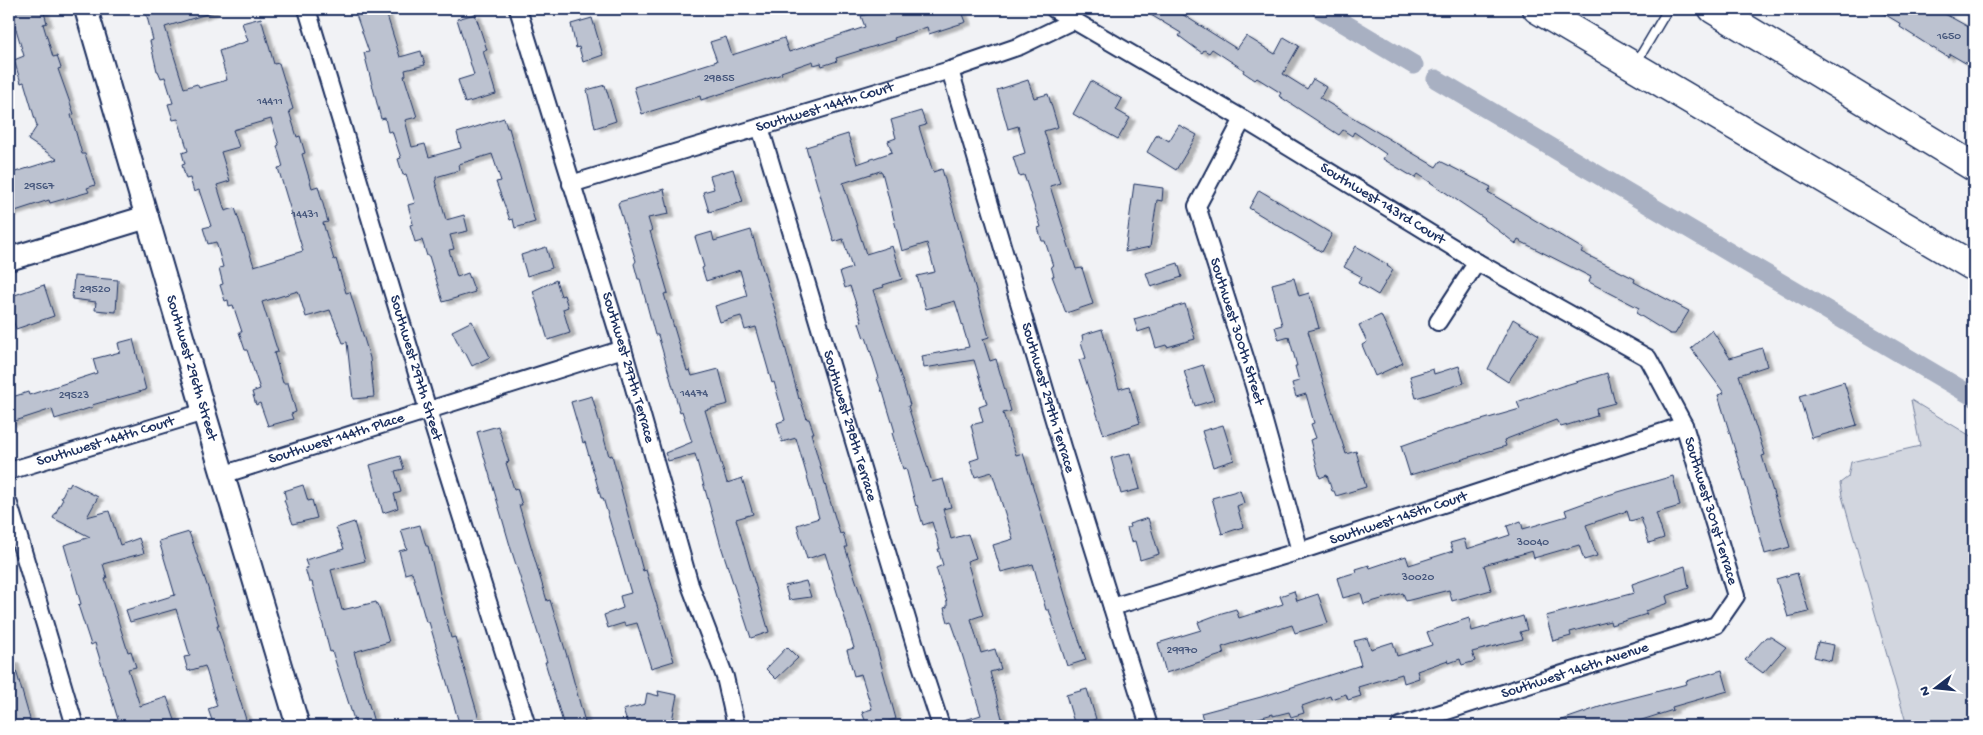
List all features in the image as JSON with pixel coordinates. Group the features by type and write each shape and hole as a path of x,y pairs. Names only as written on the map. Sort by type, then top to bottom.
{"highway":[{"path":"1537,9 1974,267"},
{"path":"1713,9 1974,167"}],"street":[{"name":"Southwest 296th Street","path":"86,9 222,475 298,726"},
{"name":"Southwest 297th Street","path":"307,9 428,410 527,726"},
{"name":"Southwest 297th Terrace","path":"518,9 623,349 690,586 725,677 736,726"},
{"name":"Southwest 143rd Court","path":"1054,9 1243,119 1477,262 1648,358 1684,425"},
{"name":"Southwest 144th Court","path":"571,184 950,70 1020,46 1074,20"},
{"name":"Southwest 299th Terrace","path":"950,70 1062,447 1149,726"},
{"name":"Southwest 300th Street","path":"1243,119 1197,206 1254,386 1300,552"},
{"name":"Southwest 298th Terrace","path":"760,127 919,659 942,726"},
{"path":"9,259 147,216"},
{"path":"1438,322 1477,262"},
{"name":"Southwest 144th Place","path":"222,475 623,349"},
{"name":"Southwest 144th Court","path":"9,471 204,412"},
{"name":"Southwest 145th Court","path":"1112,607 1300,552 1684,425"},
{"name":"Southwest 301st Terrace","path":"1684,425 1736,596"},
{"path":"9,504 75,726"},
{"name":"Southwest 146th Avenue","path":"1403,726 1716,625 1736,596"}],"lane":[{"path":"1634,66 1668,9"}],"shaded area":[{"path":"1911,400 1974,438 1974,726 1907,726 1842,496 1840,483 1848,477 1851,462 1920,446"}],"building":[{"path":"10,9 43,9 47,23 43,24 53,57 57,56 61,68 58,69 74,114 71,115 82,154 85,154 95,185 87,188 89,192 50,203 49,200 9,213 9,174 57,159 28,140 37,126 24,82 21,83 14,60 24,56"},
{"path":"145,9 213,9 213,12 165,27 184,88 197,84 199,88 227,80 219,51 248,41 242,23 261,18 274,64 279,63 293,109 289,111 297,137 300,136 305,153 302,154 312,188 318,186 328,222 323,223 334,260 336,259 346,293 350,292 370,358 374,397 353,399 347,342 343,343 330,310 306,317 298,291 262,302 278,352 274,353 283,383 288,383 296,412 291,414 293,419 268,426 260,403 256,405 252,392 260,389 239,332 242,332 233,305 229,306 228,300 225,301 220,285 223,284 219,268 223,267 216,242 208,244 203,228 211,226 199,190 194,192 190,178 186,179 182,165 185,164 182,153 188,151 178,119 173,120 168,104 173,103 165,77 161,78 157,71 150,41 153,40","holes":["271,119 279,145 277,146 283,167 278,168 303,251 254,266 235,208 225,211 217,185 230,181 221,152 239,147 233,130"]},
{"path":"354,9 385,9 400,57 421,51 425,65 405,70 406,75 404,76 417,117 405,120 412,147 425,144 429,157 461,148 457,133 504,118 507,128 509,128 535,222 515,228 513,219 510,220 496,182 501,181 492,154 459,164 460,170 436,177 435,181 446,220 464,215 468,231 450,235 454,249 449,250 457,277 468,273 475,292 443,302 422,240 415,242 410,225 413,224 408,205 415,203 406,174 403,175 398,159 401,158 392,131 388,132 385,118 381,119 364,53 369,52"},
{"path":"884,9 961,9 966,22 929,34 927,27 894,38 895,40 836,58 837,61 822,66 821,63 814,65 813,61 781,72 782,74 701,100 700,96 642,114 634,87 717,61 710,42 726,37 732,55 784,38 789,52 865,27 861,16"},
{"path":"1141,9 1174,9 1237,49 1246,36 1275,54 1284,37 1299,46 1283,74 1307,89 1313,79 1326,87 1320,98 1436,167 1440,161 1491,187 1488,192 1583,249 1581,252 1635,279 1634,282 1689,311 1675,334 1670,334 1636,313 1639,308 1589,282 1591,277 1518,240 1516,244 1485,219 1418,174 1415,178 1383,159 1386,154 1354,132 1352,136 1343,130 1339,135 1279,96 1281,93 1257,78 1255,80 1243,72 1244,70 1212,49 1209,53 1204,50 1202,53 1179,36 1181,33"},
{"path":"1876,9 1936,9 1974,30 1974,68 1950,54 1948,57 1900,27 1901,24"},
{"path":"475,14 487,50 483,51 496,94 465,103 458,80 474,75 457,19"},
{"path":"592,18 603,55 583,62 579,47 576,48 571,24"},
{"path":"1028,80 1034,98 1048,94 1058,127 1044,131 1060,183 1050,186 1076,269 1082,268 1093,304 1066,313 1052,276 1054,276 1051,266 1053,266 1045,241 1042,241 1038,228 1041,227 1024,175 1019,176 1013,157 1025,153 1018,126 1008,129 997,90"},
{"path":"1091,81 1122,99 1116,110 1130,118 1118,139 1073,114"},
{"path":"605,85 616,121 595,128 587,90"},
{"path":"921,111 926,125 919,127 933,172 942,169 989,337 983,339 990,361 996,359 1011,411 1003,413 1016,455 1023,453 1086,660 1067,666 1049,610 1046,610 1033,564 1001,572 993,545 1013,539 992,472 975,477 970,461 979,458 971,425 983,422 979,407 987,404 974,360 924,368 922,356 969,347 955,301 926,309 917,276 935,272 927,243 902,251 882,172 880,171 843,183 866,254 892,246 902,279 873,290 910,405 908,406 932,482 943,479 951,507 943,509 951,539 968,534 976,558 967,561 983,615 971,619 981,653 995,649 1001,669 990,672 1004,726 955,726 955,723 981,715 957,638 951,621 948,622 944,608 947,607 947,602 936,568 943,565 938,549 940,549 932,522 923,525 906,468 903,469 892,433 895,432 877,378 879,378 866,337 864,338 859,323 862,322 850,286 845,288 840,272 852,268 843,239 834,242 806,147 848,134 857,164 892,152 888,141 896,138 891,120"},
{"path":"1179,125 1197,135 1176,170 1147,152 1157,134 1169,141"},
{"path":"733,169 743,202 709,212 703,192 714,189 710,176"},
{"path":"1134,184 1163,188 1162,201 1157,200 1150,247 1125,252"},
{"path":"664,189 669,214 648,218 668,293 664,294 687,371 690,370 692,376 719,369 728,404 705,410 727,483 742,478 753,514 736,519 769,632 751,638 721,546 695,454 668,461 665,453 692,442 682,411 680,412 658,335 655,335 634,264 636,261 618,204 619,202"},
{"path":"1259,190 1332,234 1322,252 1249,208"},
{"path":"751,230 799,399 814,433 811,433 827,491 840,534 843,533 847,547 845,547 871,627 896,719 878,724 878,726 867,726 862,712 872,709 861,674 854,676 847,650 854,648 825,553 807,559 797,525 819,518 796,438 782,442 777,423 785,420 756,327 745,330 741,316 720,322 715,306 747,296 740,270 706,281 702,268 704,267 695,237 712,232 714,241"},
{"path":"1356,246 1393,270 1378,295 1358,283 1362,277 1344,267"},
{"path":"546,247 552,268 527,276 521,255"},
{"path":"1178,263 1182,277 1151,287 1146,273"},
{"path":"74,276 118,280 116,312 95,310 96,302 72,299"},
{"path":"1294,278 1299,296 1309,293 1319,328 1308,331 1322,379 1346,454 1356,451 1366,487 1336,496 1334,491 1332,491 1327,475 1320,478 1310,440 1316,438 1311,424 1314,423 1306,394 1296,397 1292,383 1299,381 1289,337 1279,340 1275,327 1282,325 1272,284"},
{"path":"556,280 561,296 564,295 568,307 563,309 570,333 548,340 533,291"},
{"path":"44,285 54,316 16,329 9,308 9,297"},
{"path":"1185,304 1195,339 1156,348 1150,328 1138,332 1134,319"},
{"path":"1381,315 1403,363 1375,376 1362,345 1367,342 1359,325"},
{"path":"1513,319 1539,335 1508,382 1488,369"},
{"path":"472,321 490,357 472,366 452,331"},
{"path":"1102,329 1119,389 1129,386 1140,423 1104,435 1079,360 1086,358 1081,342 1083,341 1082,335"},
{"path":"1712,330 1730,358 1762,348 1767,366 1739,375 1765,455 1762,456 1790,547 1765,554 1718,395 1724,393 1691,348"},
{"path":"133,339 146,390 92,405 93,407 55,419 52,409 9,423 9,398 28,392 29,395 97,373 93,359 120,352 118,343"},
{"path":"1203,365 1214,400 1195,406 1184,371"},
{"path":"1459,366 1464,383 1416,398 1410,376 1433,369 1434,374"},
{"path":"1607,373 1615,403 1596,408 1597,416 1561,427 1556,420 1504,440 1506,446 1410,475 1401,446 1443,431 1520,409 1517,402"},
{"path":"1844,382 1857,425 1812,438 1799,396"},
{"path":"592,396 609,456 612,455 643,571 646,570 674,661 651,668 637,623 625,626 624,623 608,628 604,615 623,608 620,596 631,593 603,498 601,498 571,402"},
{"path":"1223,425 1234,460 1213,467 1202,431"},
{"path":"498,426 509,462 506,463 514,489 517,488 522,505 519,505 547,601 550,600 567,656 586,726 564,726 545,662 547,662 511,549 477,432"},
{"path":"1130,453 1140,489 1121,494 1111,458"},
{"path":"400,456 404,469 395,471 401,492 394,494 398,508 383,513 370,465"},
{"path":"1673,476 1680,506 1656,513 1664,538 1649,543 1641,518 1630,521 1627,511 1586,525 1597,556 1584,560 1579,545 1534,558 1532,551 1484,565 1491,590 1452,601 1449,590 1406,601 1403,593 1364,604 1361,593 1343,598 1337,578 1357,572 1356,569 1369,565 1370,568 1406,556 1409,565 1453,551 1450,543 1464,539 1467,549 1510,535 1507,526 1521,521 1523,529 1567,516 1565,510 1601,497"},
{"path":"71,483 98,497 87,517 109,511 120,545 139,538 144,553 103,564 107,578 105,579 128,652 131,651 136,667 128,669 140,706 167,697 177,726 120,726 95,643 91,645 78,605 81,604 64,545 90,537 53,518 63,499 61,498 67,486 69,487"},
{"path":"303,485 308,501 312,500 317,518 293,524 284,500 286,499 284,491"},
{"path":"1240,490 1244,503 1237,506 1243,527 1222,534 1212,498"},
{"path":"1148,518 1159,554 1140,560 1135,541 1131,542 1127,528 1130,527 1129,524"},
{"path":"354,522 365,561 331,570 342,610 376,602 389,642 354,652 375,726 356,726 332,651 330,652 312,582 309,582 305,568 308,568 305,560 344,549 336,528"},
{"path":"420,525 426,546 428,546 451,638 455,637 481,726 460,726 429,622 426,622 412,572 405,574 399,551 407,549 401,530"},
{"path":"189,532 208,588 219,626 217,626 248,726 214,726 208,709 217,706 205,666 188,671 184,657 190,656 176,609 130,622 126,610 175,595 159,541"},
{"path":"1685,566 1689,588 1666,596 1668,603 1645,611 1647,614 1611,625 1610,621 1570,632 1571,636 1553,641 1546,616 1634,593 1632,584"},
{"path":"1797,573 1809,612 1788,617 1776,579"},
{"path":"806,581 811,597 789,600 785,586"},
{"path":"1294,591 1297,601 1318,594 1328,623 1295,633 1292,625 1222,647 1224,654 1166,673 1158,643 1201,630 1198,622 1222,613 1236,609 1239,618 1283,604 1280,596"},
{"path":"1523,616 1527,630 1520,632 1523,639 1472,652 1475,661 1462,665 1460,659 1449,663 1448,660 1417,671 1419,678 1404,683 1402,674 1358,687 1361,696 1348,700 1346,694 1331,699 1330,696 1302,706 1304,713 1291,717 1289,712 1273,716 1273,714 1244,722 1245,726 1205,726 1201,713 1261,697 1361,665 1354,641 1367,638 1371,649 1393,642 1397,656 1432,645 1427,632 1469,618 1472,631"},
{"path":"1766,637 1771,637 1786,647 1763,673 1745,660"},
{"path":"1818,642 1834,645 1831,661 1814,657"},
{"path":"787,647 798,658 776,679 766,669"},
{"path":"13,660 32,726 9,726 9,661"},
{"path":"1722,670 1728,691 1672,707 1673,710 1623,726 1551,726 1551,724 1608,704 1687,684 1686,681"},
{"path":"1087,689 1096,719 1075,726 1066,695"},
{"path":"658,691 677,695 671,726 652,726 635,723 628,725 623,710 645,704 647,693 659,696"}],"waterway":[{"path":"1320,9 1414,65"},
{"path":"1436,79 1974,397"}]}
